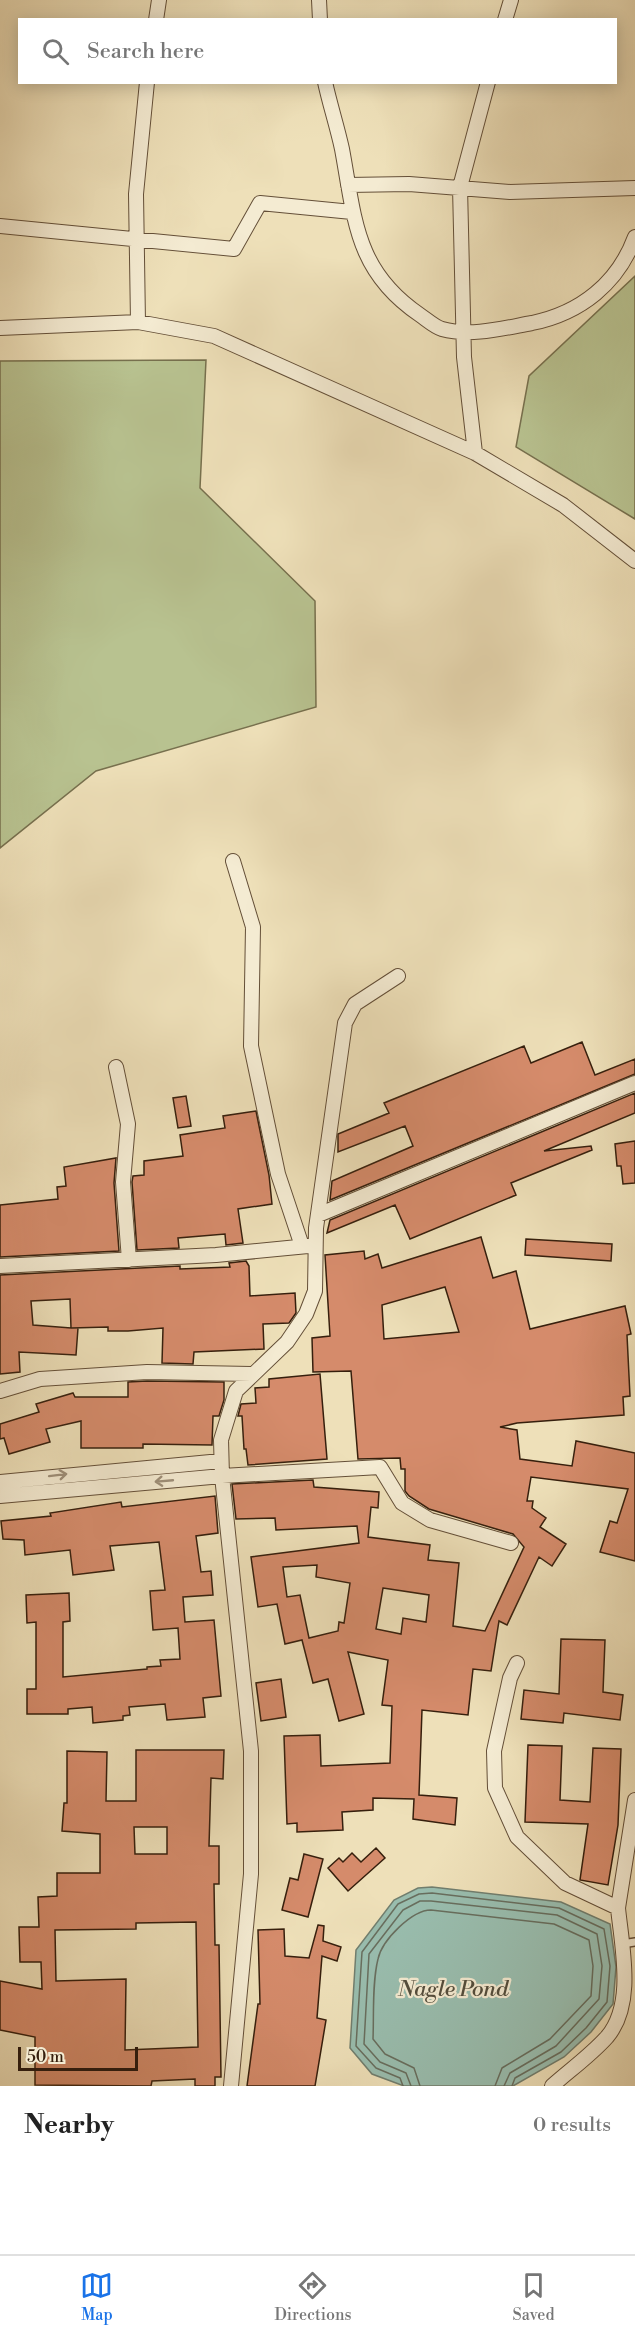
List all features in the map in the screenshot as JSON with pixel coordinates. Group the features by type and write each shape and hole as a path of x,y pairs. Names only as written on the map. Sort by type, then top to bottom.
{"street":[{"path":"156,18 159,0"},
{"path":"319,0 320,18"},
{"path":"506,18 511,0"},
{"path":"138,322 136,194 147,84"},
{"path":"325,84 348,185 355,231 370,261 396,298 441,329 463,332 495,330 553,318 595,297 628,254 635,237"},
{"path":"475,453 463,332 460,187 487,84"},
{"path":"348,185 409,184 539,192 635,188"},
{"path":"0,226 234,249 260,204 352,212"},
{"path":"0,328 138,322 214,336 475,453 563,505 635,561"},
{"path":"233,861 253,927 251,1046 278,1174 302,1246"},
{"path":"231,2086 251,1874 251,1750 222,1476 221,1440 226,1416 236,1391 251,1374 288,1342 306,1314 315,1292 318,1215 345,1023 355,1004 398,976"},
{"path":"116,1066 128,1124 123,1182 129,1260"},
{"path":"318,1215 635,1083"},
{"path":"0,1266 129,1260 316,1245"},
{"path":"0,1391 40,1378 147,1372 251,1374"},
{"path":"0,1482 221,1461"},
{"path":"0,1496 222,1476 380,1467 402,1503 430,1520 511,1543"},
{"path":"517,1663 510,1678 494,1751 495,1788 517,1837 565,1883 618,1908"},
{"path":"552,2086 609,2036 625,2002 628,1943 618,1908 635,1800"}],"green space":[{"path":"635,276 635,519 516,447 529,376"},
{"path":"206,360 200,488 315,601 316,707 96,771 0,848 0,361"}],"water":[{"name":"Nagle Pond","path":"432,1887 561,1902 610,1924 616,1967 613,2004 591,2032 564,2057 513,2086 404,2086 372,2074 350,2048 356,1950 394,1900 418,1888"}],"building":[{"path":"582,1042 595,1075 635,1059 635,1074 330,1200 332,1181 413,1146 405,1126 338,1152 338,1134 389,1113 384,1103 524,1046 531,1063"},
{"path":"635,1093 635,1113 544,1151 591,1146 592,1150 511,1183 516,1195 410,1239 395,1205 327,1233 330,1220"},
{"path":"186,1096 191,1126 178,1128 173,1098"},
{"path":"256,1111 269,1175 272,1204 238,1209 243,1243 226,1245 225,1234 178,1238 179,1248 137,1250 132,1182 133,1176 144,1175 144,1161 183,1156 180,1135 225,1128 223,1116"},
{"path":"635,1141 635,1183 623,1184 621,1166 617,1166 615,1144"},
{"path":"116,1158 114,1183 119,1251 0,1257 0,1205 58,1199 57,1187 66,1186 64,1167"},
{"path":"481,1237 493,1278 516,1271 530,1329 625,1306 631,1334 627,1335 630,1396 623,1397 624,1415 517,1423 500,1427 517,1430 520,1459 572,1466 576,1441 635,1453 635,1561 600,1552 610,1521 617,1523 628,1489 531,1477 527,1501 533,1501 532,1508 546,1518 540,1527 566,1544 552,1566 539,1557 507,1625 499,1621 491,1671 473,1669 468,1715 422,1710 419,1795 457,1798 455,1825 413,1819 414,1799 373,1798 373,1810 342,1812 343,1830 297,1832 297,1823 287,1824 284,1736 320,1735 321,1766 390,1763 392,1706 382,1705 388,1660 348,1652 364,1714 339,1721 328,1679 313,1683 302,1640 285,1644 277,1604 258,1607 251,1557 359,1543 357,1526 276,1530 275,1518 236,1519 232,1484 313,1480 314,1487 379,1492 378,1508 371,1507 368,1537 430,1545 428,1560 459,1563 453,1626 485,1631 524,1547 513,1534 429,1509 409,1496 405,1491 405,1469 401,1469 400,1458 358,1459 351,1371 313,1372 312,1338 330,1336 325,1255 364,1251 365,1259 378,1254 382,1268","holes":["445,1287 459,1332 384,1339 382,1305","317,1565 316,1577 350,1583 344,1623 339,1622 338,1631 309,1638 300,1595 287,1597 283,1567","383,1588 429,1595 426,1622 403,1618 401,1634 376,1629"]},
{"path":"526,1239 612,1244 611,1261 525,1255"},
{"path":"246,1261 249,1266 250,1296 295,1293 296,1313 289,1323 263,1324 264,1349 194,1352 193,1364 162,1363 163,1328 108,1331 108,1327 71,1328 78,1328 76,1355 19,1352 20,1372 0,1374 0,1275 180,1266 180,1269 230,1267 229,1263","holes":["70,1299 71,1328 33,1325 31,1301"]},
{"path":"320,1374 327,1459 248,1465 246,1449 244,1449 242,1416 238,1416 241,1404 256,1403 255,1388 269,1387 269,1379"},
{"path":"128,1382 224,1382 224,1400 219,1416 213,1416 212,1445 143,1444 143,1448 81,1448 81,1421 46,1429 50,1442 9,1454 4,1438 0,1439 0,1424 39,1412 36,1404 73,1393 75,1397 128,1397"},
{"path":"215,1496 218,1533 196,1536 201,1572 211,1571 213,1595 183,1597 185,1622 214,1620 221,1696 203,1698 205,1717 167,1720 165,1704 129,1707 130,1715 123,1716 123,1720 93,1723 92,1707 68,1709 68,1714 27,1714 27,1689 36,1689 36,1622 27,1623 26,1595 69,1593 70,1621 63,1622 63,1677 147,1669 147,1667 161,1666 160,1660 180,1659 178,1628 153,1630 150,1591 165,1590 159,1542 110,1546 114,1570 73,1575 70,1550 25,1555 24,1540 3,1539 1,1521 51,1516 50,1513 121,1502 122,1507"},
{"path":"561,1639 605,1640 603,1692 623,1695 620,1720 564,1713 563,1723 521,1719 524,1690 559,1694"},
{"path":"281,1679 286,1717 261,1721 256,1683"},
{"path":"528,1745 562,1746 560,1800 590,1802 593,1748 621,1749 618,1825 608,1885 580,1880 588,1824 525,1822"},
{"path":"136,1750 224,1750 223,1779 211,1778 209,1846 219,1846 219,1884 214,1884 215,1945 219,1945 221,2077 215,2077 215,2086 195,2086 195,2079 152,2081 151,2086 35,2085 35,2037 0,2030 0,1981 42,1989 41,1962 20,1962 19,1927 39,1927 38,1897 57,1896 57,1873 100,1873 100,1834 62,1831 64,1803 67,1803 67,1751 107,1752 106,1801 136,1801","holes":["134,1827 167,1827 167,1854 135,1854","196,1922 198,2047 125,2050 126,1979 56,1981 55,1930 136,1929 136,1923"]},
{"path":"376,1848 385,1858 348,1891 328,1868 339,1858 343,1862 352,1853 361,1862"},
{"path":"304,1854 323,1859 308,1917 282,1910 290,1878 298,1880"},
{"path":"318,1925 324,1926 323,1941 341,1947 337,1961 322,1956 317,2018 326,2020 315,2086 247,2086 258,2004 260,2004 258,1930 284,1929 285,1956 309,1958"}]}
